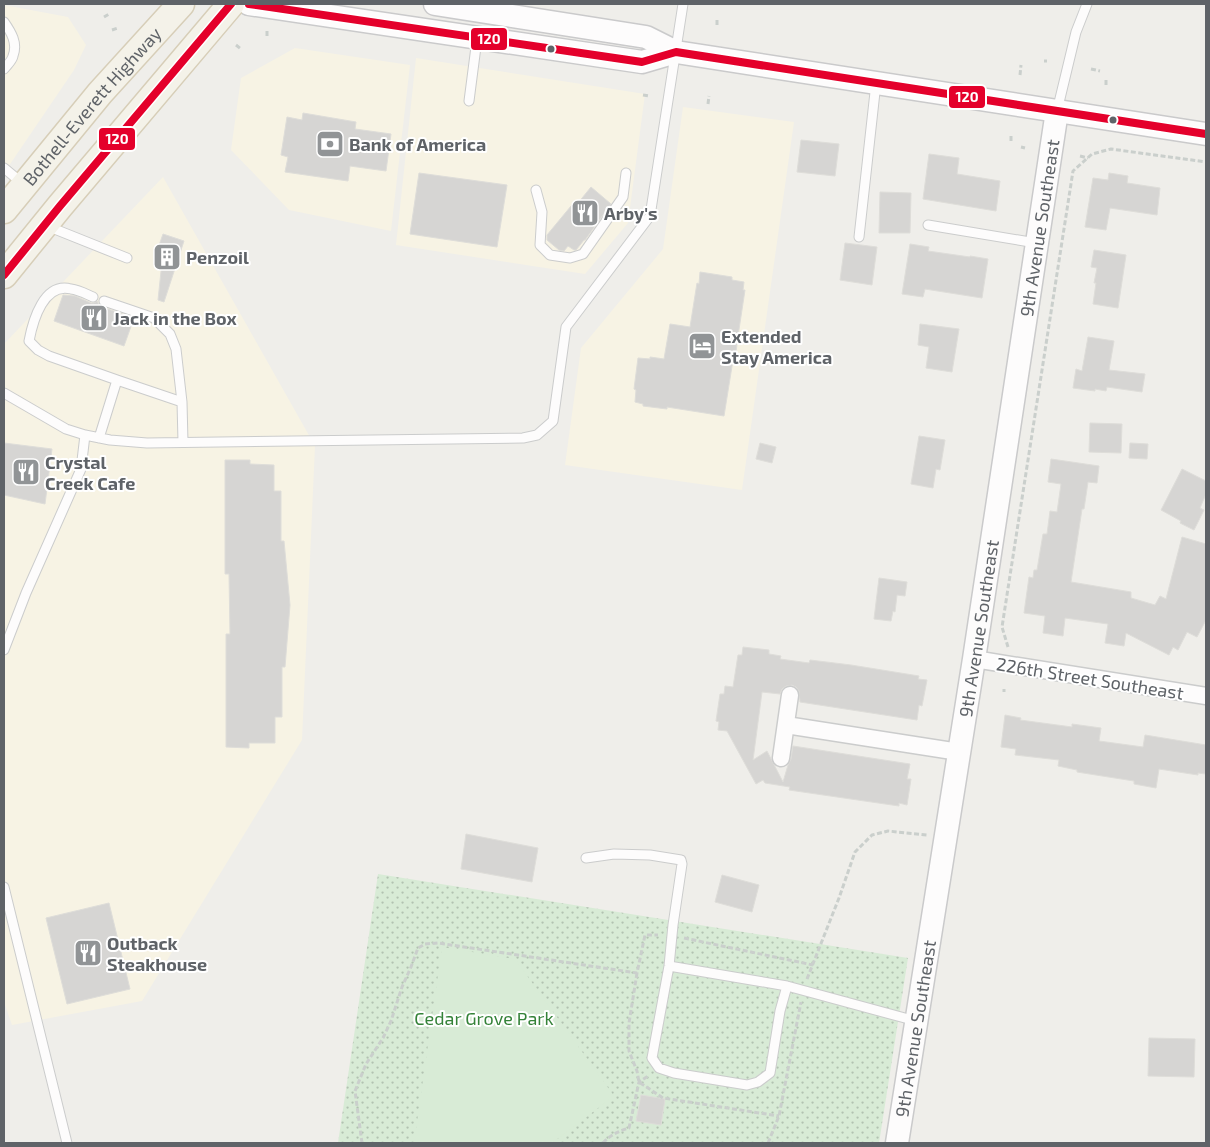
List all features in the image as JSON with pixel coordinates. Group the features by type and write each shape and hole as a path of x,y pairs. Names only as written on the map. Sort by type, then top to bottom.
{"main road":[{"name":"Bothell-Everett Highway","path":"11,198 100,93 181,4"},
{"path":"4,275 231,4"},
{"path":"249,4 642,62 676,52"},
{"path":"435,4 514,13 646,37 676,52 1206,134"},
{"name":"9th Avenue Southeast","path":"897,1143 974,659 1057,111"}],"street":[{"name":"226th Street Southeast","path":"974,659 1206,696"},
{"path":"781,758 790,695"},
{"path":"786,725 959,752"}],"lane":[{"path":"4,393 66,429 110,440 147,443 523,438 537,435 553,421 566,327 650,216 683,4"},
{"path":"1057,111 1076,32 1087,4"},
{"path":"4,22 12,34 15,47 13,57 4,69"},
{"path":"469,101 477,38"},
{"path":"859,237 876,83"},
{"path":"4,168 11,198"},
{"path":"536,190 542,212 540,245 550,255 570,258 583,254 623,198 626,174"},
{"path":"44,225 127,258"},
{"path":"928,225 1037,243"},
{"path":"94,297 70,288 56,289 43,301 32,325 28,340 38,350 49,356 182,402"},
{"path":"104,301 154,318 170,334 176,349 182,402 183,442"},
{"path":"99,438 117,380"},
{"path":"4,650 26,593 81,469 85,435"},
{"path":"586,858 614,854 650,855 682,860 669,966 652,1058 660,1068 674,1073 747,1085 758,1082 770,1073 780,1011 787,986"},
{"path":"4,887 67,1143"},
{"path":"669,966 787,986 916,1022"}],"path":[{"path":"104,17 109,14"},
{"path":"112,30 118,28"},
{"path":"267,31 267,38"},
{"path":"236,45 241,49"},
{"path":"1020,75 1021,65"},
{"path":"1091,69 1100,71"},
{"path":"1106,78 1106,85"},
{"path":"643,95 650,96"},
{"path":"708,104 709,96"},
{"path":"1011,134 1011,140"},
{"path":"1094,153 1095,148"},
{"path":"1011,652 1003,638 1002,628 1073,171 1094,153 1111,149 1206,162"},
{"path":"1080,156 1088,158"},
{"path":"768,1143 780,1116 803,990 855,852 872,835 888,831 945,838"},
{"path":"603,1143 608,1137 629,1128 639,1082 629,1051 629,1023 645,935 672,935 813,965"},
{"path":"362,1143 355,1091 366,1064 383,1038 391,1021 418,948 425,944 438,943 637,974"},
{"path":"639,1082 660,1068"},
{"path":"639,1082 662,1098 780,1116"}],"shaded area":[{"path":"4,5 68,17 86,45 74,70 4,173"},
{"path":"295,48 410,65 391,231 289,210 231,150 241,78"},
{"path":"416,58 645,94 628,223 585,274 396,245"},
{"path":"683,107 794,122 742,490 565,465 581,348 663,249"},
{"path":"163,177 315,446 302,740 142,1001 12,1025 4,1002 4,344"}],"green space":[{"name":"Cedar Grove Park","path":"378,874 908,958 879,1143 338,1143"},
{"path":"442,947 515,959 614,1096 552,1143 414,1143"}],"building":[{"path":"303,113 356,122 355,129 391,134 386,171 350,166 348,181 285,172 288,157 281,155 287,117 302,120"},
{"path":"801,140 839,144 835,176 797,172"},
{"path":"929,154 959,158 957,174 1000,181 996,211 923,199"},
{"path":"419,173 507,185 497,247 410,234"},
{"path":"1109,173 1128,176 1127,183 1160,188 1157,215 1110,208 1106,230 1085,227 1093,178 1108,180"},
{"name":"Arby's","path":"591,187 611,204 576,250 568,246 564,251 559,250 547,240 547,235 576,200 578,203"},
{"path":"880,192 911,193 910,233 879,233"},
{"name":"Penzoil","path":"163,234 184,241 164,302 158,300 163,252 157,251"},
{"path":"845,243 877,247 872,285 840,280"},
{"path":"910,244 929,247 928,251 988,259 982,298 925,289 923,297 902,294"},
{"path":"1094,250 1126,255 1118,308 1093,304 1097,268 1091,267"},
{"name":"Extended Stay America","path":"700,272 732,277 732,280 744,282 743,290 745,290 735,360 733,360 724,416 667,407 667,409 643,406 643,404 635,402 636,390 634,389 638,358 664,359 670,324 690,327"},
{"name":"Jack in the Box","path":"63,295 75,296 91,303 97,301 102,307 134,318 124,346 54,321"},
{"path":"920,324 959,329 952,372 926,368 929,347 918,345"},
{"path":"1088,337 1114,341 1109,370 1145,374 1142,392 1107,387 1106,391 1073,388 1076,369 1082,371"},
{"path":"1090,423 1122,424 1121,453 1089,452"},
{"path":"919,436 945,440 940,470 936,469 933,488 911,484"},
{"name":"Crystal Creek Cafe","path":"4,443 52,449 45,504 4,495"},
{"path":"760,443 776,447 772,463 756,459"},
{"path":"1130,443 1148,444 1147,459 1129,458"},
{"path":"1051,459 1099,466 1097,483 1088,482 1071,582 1131,592 1131,598 1155,605 1160,596 1166,599 1182,537 1206,544 1206,620 1197,637 1187,632 1178,650 1173,647 1169,655 1126,633 1124,646 1105,643 1108,624 1065,618 1063,636 1043,633 1045,616 1024,613 1029,577 1033,578 1034,570 1037,570 1043,534 1047,534 1050,511 1057,512 1061,484 1048,482"},
{"path":"225,460 250,460 250,464 274,465 274,491 281,491 281,541 284,541 290,605 285,667 282,667 282,717 275,717 275,743 249,743 249,748 226,747 226,634 230,634 229,574 225,574"},
{"path":"1182,469 1206,481 1206,494 1200,508 1204,510 1194,530 1161,510"},
{"path":"879,578 907,582 905,596 897,595 895,612 893,611 891,621 874,619"},
{"path":"743,647 769,650 769,654 781,656 780,659 809,663 810,660 851,665 919,676 918,679 927,680 922,706 919,705 917,720 800,702 799,691 792,685 782,689 780,694 762,692 753,760 767,751 783,782 791,759 793,746 910,764 907,779 911,779 907,805 899,803 899,806 789,790 790,787 765,783 763,780 756,784 727,731 718,730 719,722 716,721 720,694 724,694 725,686 733,687 738,655 742,655"},
{"path":"1005,715 1021,718 1020,720 1072,727 1072,724 1101,728 1099,741 1143,747 1145,735 1206,745 1206,774 1198,773 1198,775 1159,769 1156,788 1134,784 1134,781 1077,772 1077,770 1058,766 1059,760 1015,755 1016,749 1001,747"},
{"path":"466,834 538,848 532,882 461,869"},
{"path":"722,875 759,885 752,912 715,902"},
{"name":"Outback Steakhouse","path":"109,903 130,989 67,1004 46,918"},
{"path":"1149,1038 1195,1039 1194,1077 1148,1076"},
{"path":"641,1095 665,1099 661,1125 636,1121"}],"transit line":[{"name":"120","path":"4,275 231,4"},
{"name":"120","path":"249,4 642,62 676,52 1206,134"}],"place":[{"name":"Bank of America","path":"330,144"},
{"name":"Arby's","path":"585,213"},
{"name":"Penzoil","path":"167,257"},
{"name":"Jack in the Box","path":"94,318"},
{"name":"Extended Stay America","path":"702,346"},
{"name":"Crystal Creek Cafe","path":"26,472"},
{"name":"Outback Steakhouse","path":"88,953"}]}
